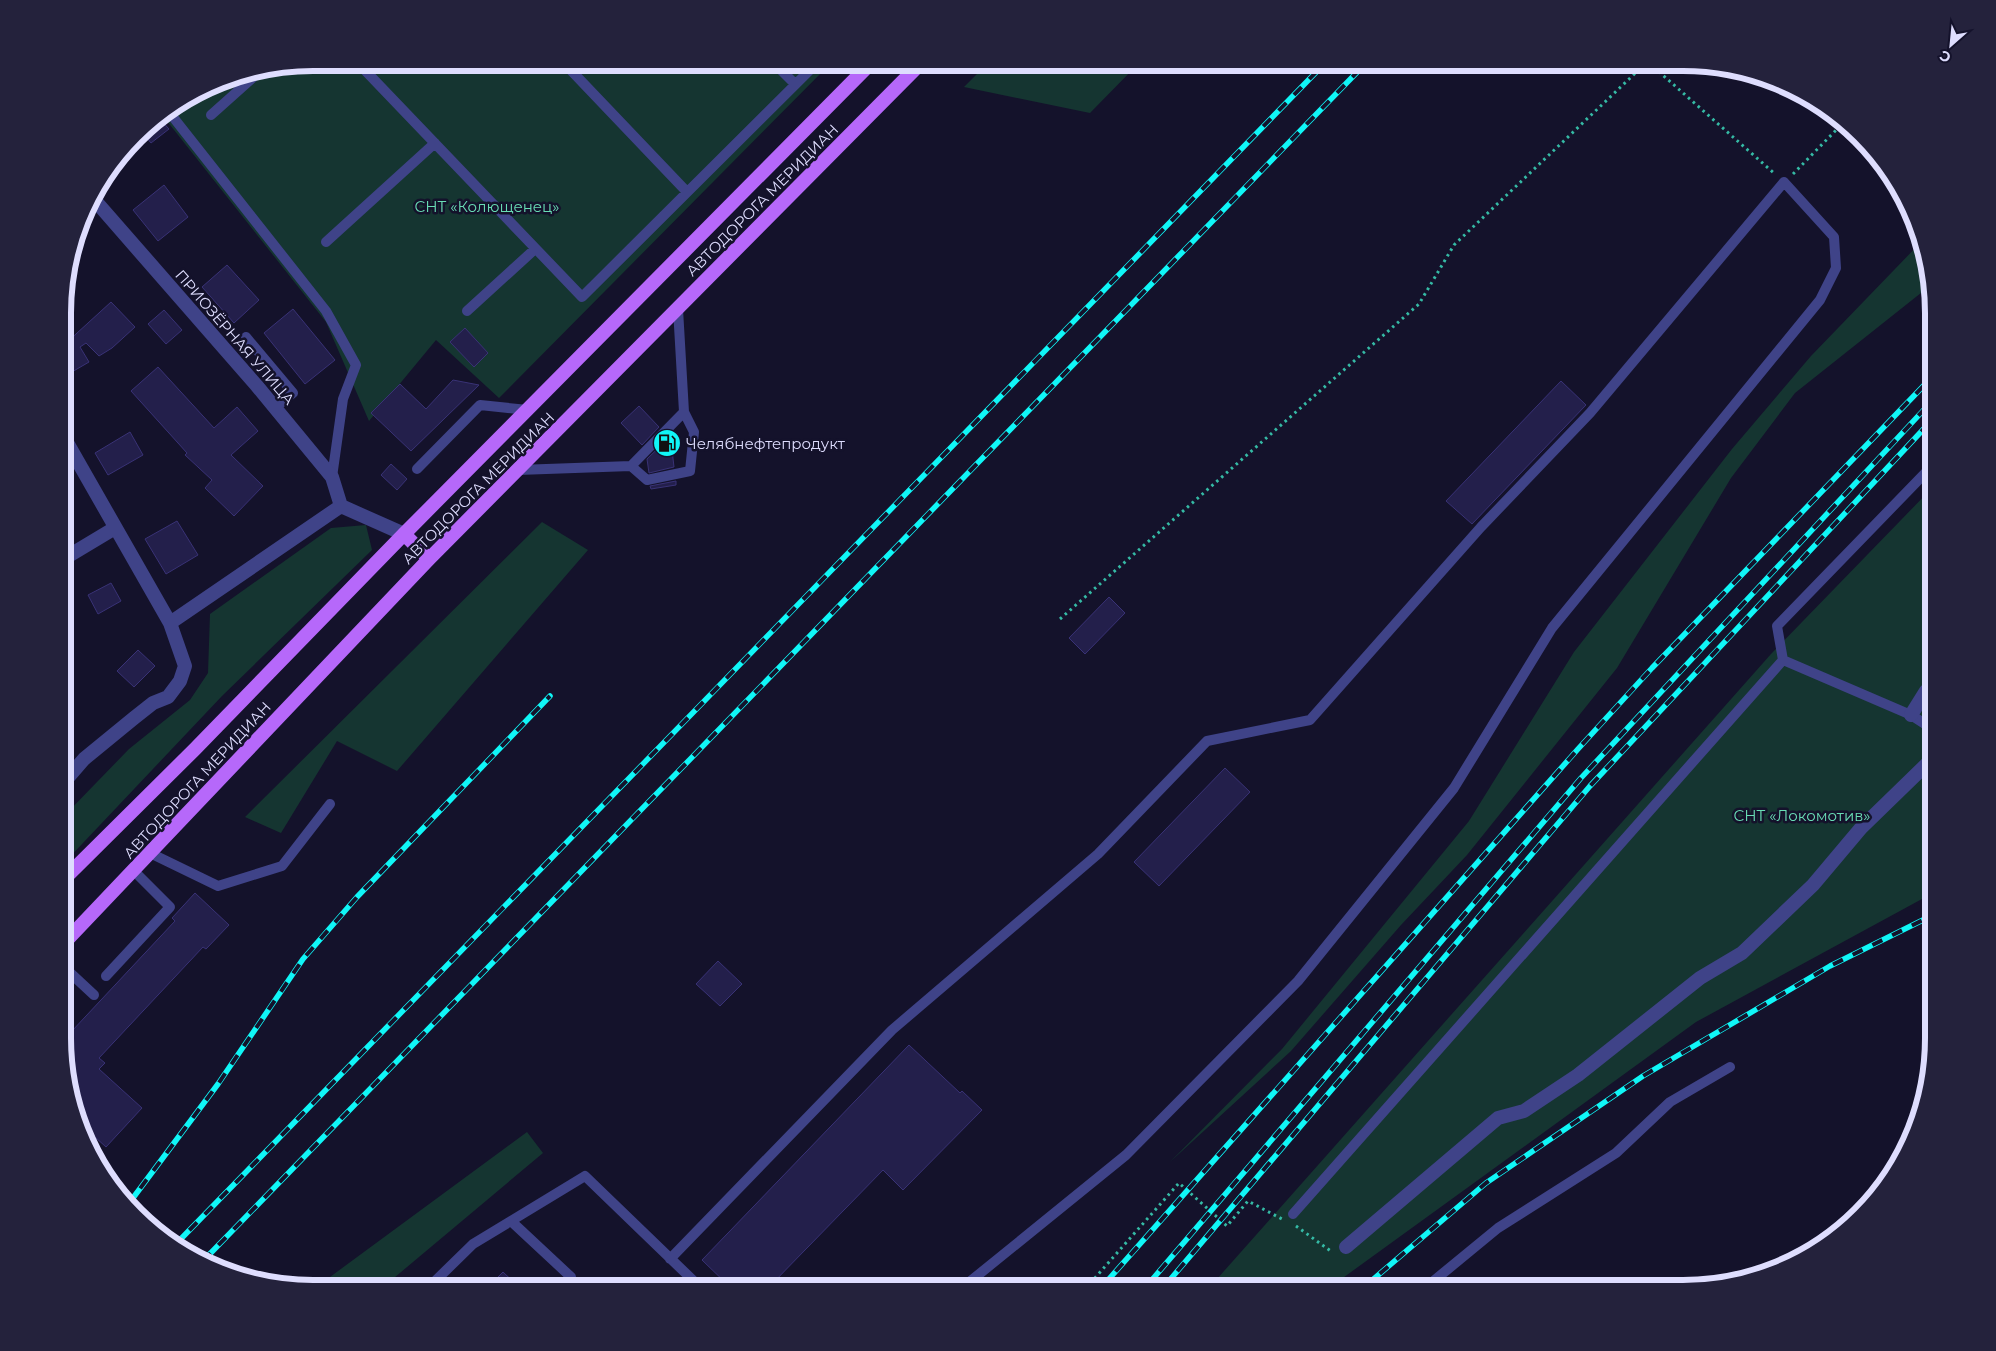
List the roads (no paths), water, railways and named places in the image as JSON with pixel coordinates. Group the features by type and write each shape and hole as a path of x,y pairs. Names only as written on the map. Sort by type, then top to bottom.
{"main road":[{"name":"АВТОДОРОГА МЕРИДИАН","path":"71,872 195,749 404,534 863,71"},
{"name":"АВТОДОРОГА МЕРИДИАН","path":"71,936 430,559 912,71"},
{"path":"404,534 430,559"}],"street":[{"name":"ПРИОЗЁРНАЯ УЛИЦА","path":"98,203 275,408 332,477 341,506"},
{"path":"71,451 170,623 185,666 180,681 168,697 153,704 134,718 84,759 71,774"},
{"path":"170,623 341,506 404,534"},
{"path":"71,554 115,528"},
{"path":"1911,715 1925,693"},
{"path":"1346,1247 1498,1118 1524,1111 1578,1074 1700,978 1742,953 1813,886 1861,828 1925,766"}],"lane":[{"path":"367,71 582,297 808,71"},
{"path":"573,71 687,192"},
{"path":"783,71 795,84"},
{"path":"211,115 253,78"},
{"path":"173,116 326,311 356,364 343,399 332,477"},
{"path":"326,242 435,143"},
{"path":"670,1259 892,1030 1098,854 1207,741 1310,720 1481,527 1590,413 1784,182 1834,237 1836,268 1820,300 1552,628 1454,788 1298,981 1126,1155 972,1280"},
{"path":"467,311 535,249"},
{"path":"518,470 631,466 647,480 690,471 694,432 684,412 678,308"},
{"path":"246,337 294,393 275,408"},
{"path":"417,469 480,405 528,410"},
{"path":"631,466 684,412"},
{"path":"1783,660 1776,626 1925,473"},
{"path":"1783,660 1911,715 1925,724"},
{"path":"1293,1214 1783,660"},
{"path":"150,853 218,886 282,866 330,804"},
{"path":"106,976 170,907 134,870"},
{"path":"71,974 94,995"},
{"path":"1436,1280 1498,1228 1616,1153 1670,1102 1730,1067"},
{"path":"436,1280 473,1244 585,1176 692,1280"},
{"path":"512,1222 571,1277 568,1280"}],"railway":[{"path":"180,1240 1317,71"},
{"path":"208,1256 1358,71"},
{"path":"1108,1280 1578,749 1652,668 1925,384"},
{"path":"1152,1280 1581,778 1925,409"},
{"path":"1170,1280 1590,786 1925,428"},
{"path":"132,1199 218,1084 303,959 357,897 550,696"},
{"path":"1372,1280 1486,1183 1643,1076 1830,966 1925,919"}],"place":[{"name":"Челябнефтепродукт","path":"667,443"}],"park label":[{"name":"СНТ «Колющенец»","path":"487,206"},
{"name":"СНТ «Локомотив»","path":"1802,815"}]}
